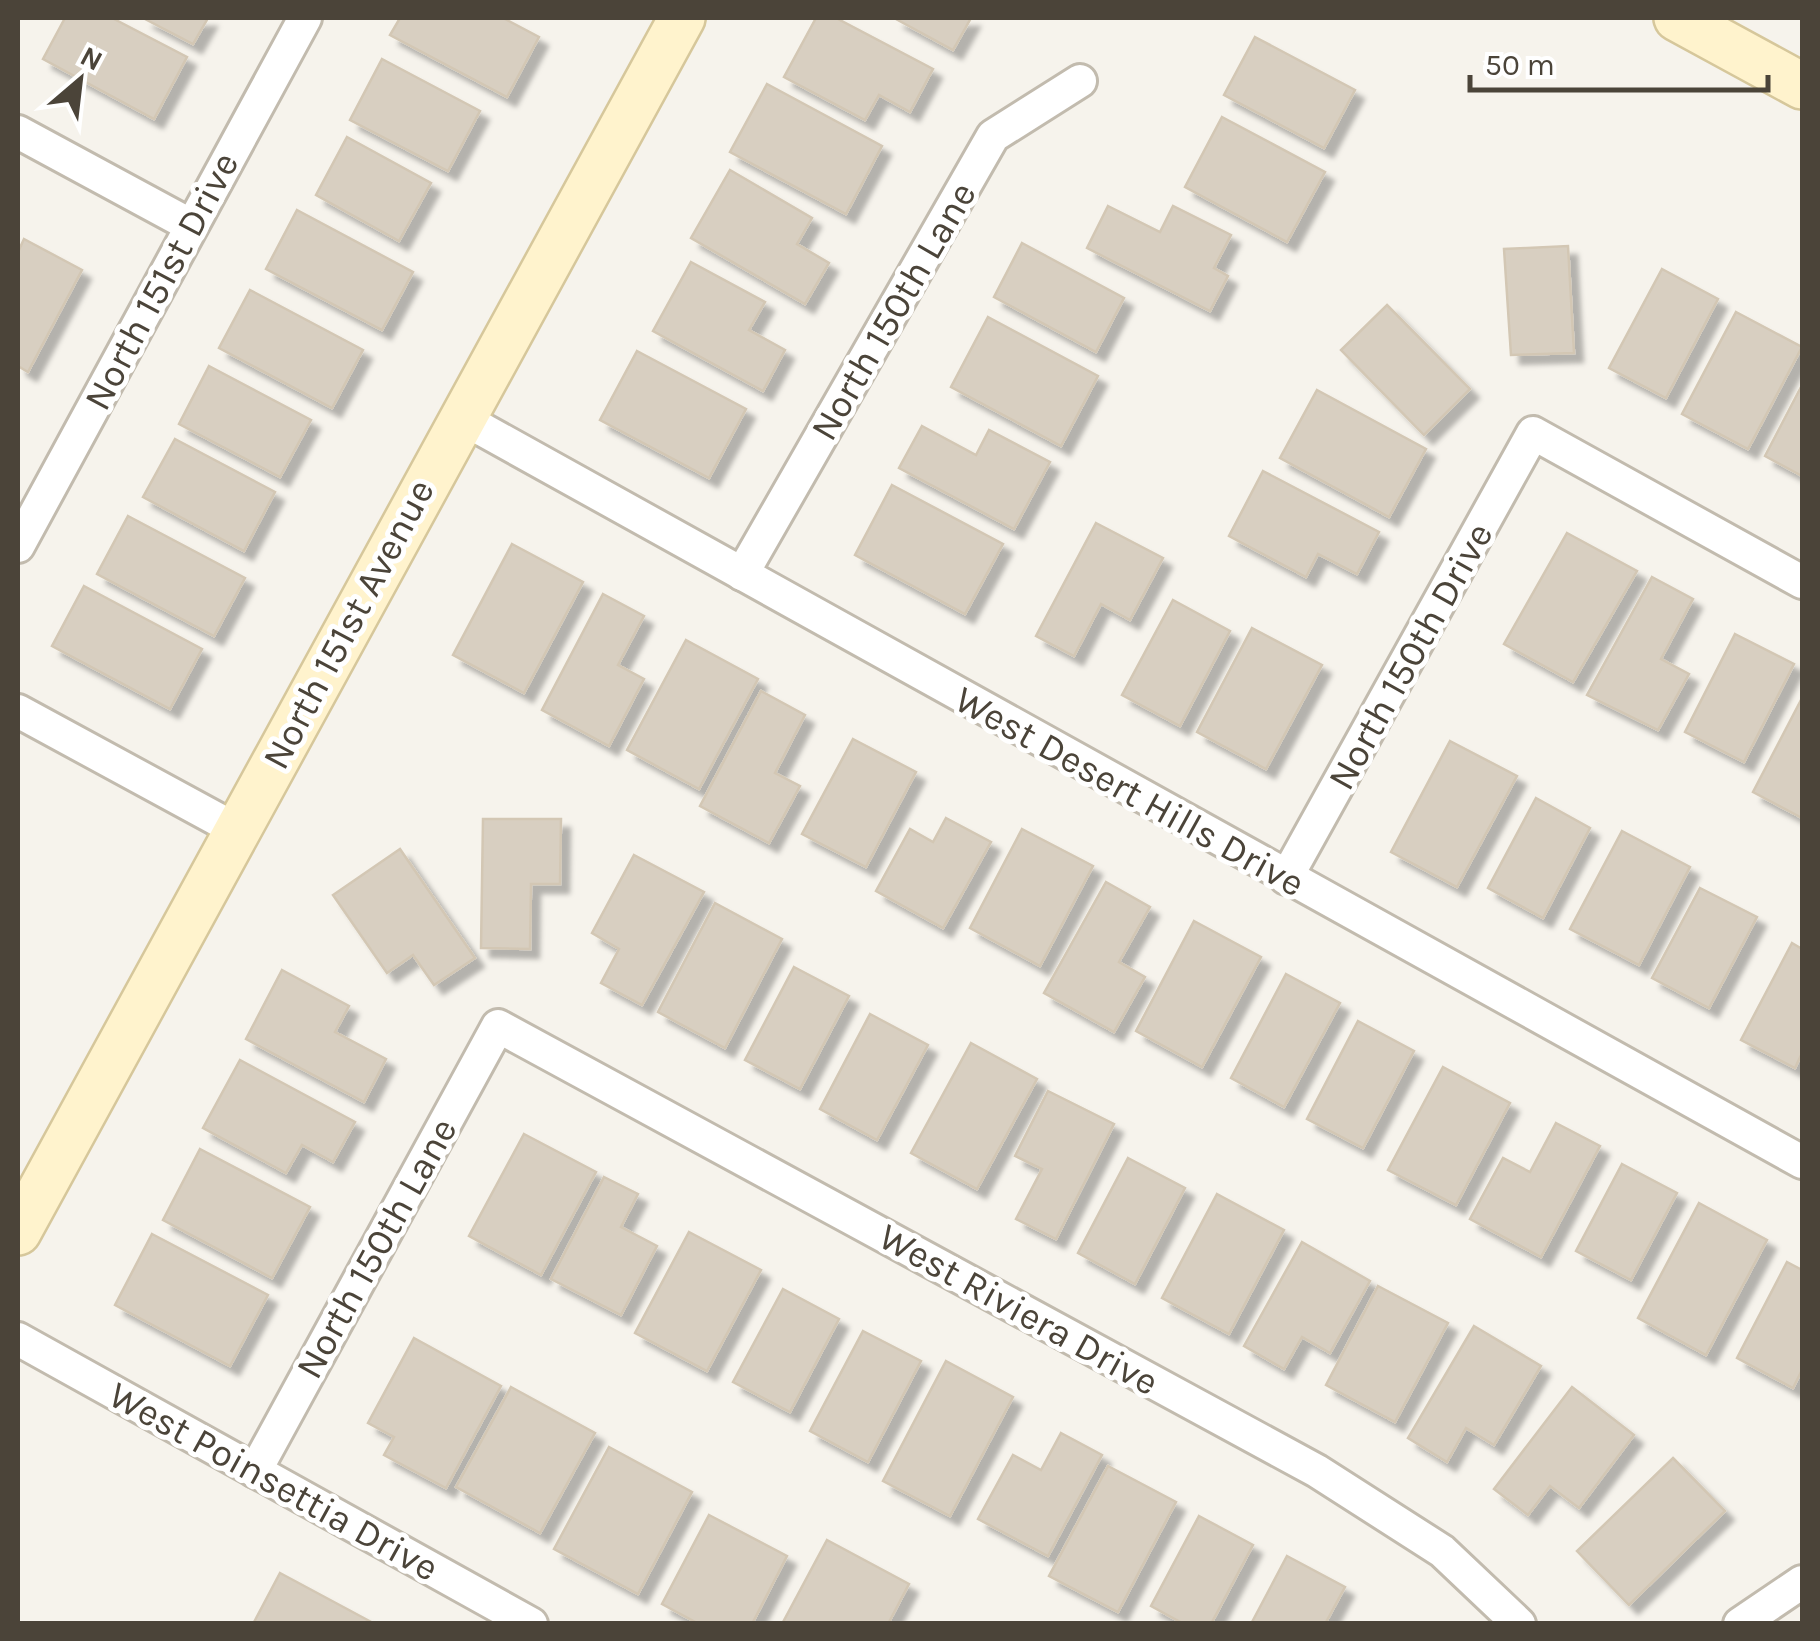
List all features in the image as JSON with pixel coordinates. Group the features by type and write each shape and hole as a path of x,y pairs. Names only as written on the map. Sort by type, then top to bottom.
{"street":[{"name":"North 151st Drive","path":"18,546 305,18"},
{"name":"North 151st Avenue","path":"18,1232 460,417 682,18"},
{"path":"1677,18 1802,86"},
{"name":"North 150th Lane","path":"742,574 993,136 1080,82"},
{"path":"18,132 190,225"},
{"name":"West Desert Hills Drive","path":"460,417 1802,1162"},
{"name":"North 150th Drive","path":"1286,878 1533,433 1802,582"},
{"path":"18,711 237,830"},
{"name":"North 150th Lane","path":"255,1470 498,1026"},
{"name":"West Riviera Drive","path":"498,1026 1317,1472 1442,1551 1519,1624"},
{"name":"West Poinsettia Drive","path":"18,1339 255,1470 486,1613 531,1624"},
{"path":"1740,1624 1802,1582"}],"building":[{"path":"65,18 112,18 187,57 154,119 43,59"},
{"path":"143,18 208,18 193,44"},
{"path":"400,18 503,18 539,37 507,97 390,35"},
{"path":"816,18 836,18 933,69 910,112 879,95 865,120 784,77"},
{"path":"894,18 971,18 953,50"},
{"path":"1255,37 1355,90 1324,148 1224,95"},
{"path":"382,59 480,111 448,171 350,120"},
{"path":"767,84 882,146 846,214 730,152"},
{"path":"1222,117 1325,172 1287,242 1185,187"},
{"path":"347,137 431,183 399,241 316,195"},
{"path":"730,170 812,218 797,244 829,263 805,304 691,238"},
{"path":"1108,206 1160,232 1173,206 1231,235 1214,268 1228,276 1210,311 1087,248"},
{"path":"297,210 413,272 382,330 266,269"},
{"path":"24,239 82,270 28,372 18,366 18,252"},
{"path":"1022,243 1124,298 1096,352 994,297"},
{"path":"1568,246 1574,353 1511,355 1504,249"},
{"path":"691,262 765,302 749,330 785,350 763,391 653,331"},
{"path":"1662,269 1718,299 1666,398 1609,368"},
{"path":"250,290 363,350 332,408 219,348"},
{"path":"1387,305 1470,389 1424,435 1341,350"},
{"path":"1736,312 1802,347 1748,449 1682,414"},
{"path":"988,317 1098,376 1061,446 951,387"},
{"path":"637,351 746,409 709,478 600,420"},
{"path":"209,366 311,420 280,477 179,424"},
{"path":"1802,385 1802,476 1765,456"},
{"path":"1317,390 1426,449 1389,517 1280,458"},
{"path":"922,426 976,455 989,430 1050,462 1014,529 899,468"},
{"path":"175,439 275,492 244,551 143,497"},
{"path":"1263,471 1379,532 1357,574 1318,554 1306,577 1229,536"},
{"path":"892,485 1003,544 965,614 855,555"},
{"path":"128,516 245,578 214,636 97,574"},
{"path":"1096,523 1163,558 1130,620 1101,604 1074,656 1036,636"},
{"path":"1567,533 1637,571 1573,682 1504,644"},
{"path":"512,544 583,582 524,693 453,655"},
{"path":"1652,577 1693,599 1661,659 1689,674 1658,730 1587,695"},
{"path":"84,586 202,649 170,709 52,646"},
{"path":"603,594 644,616 618,665 644,679 609,746 542,710"},
{"path":"1173,600 1230,631 1180,726 1122,695"},
{"path":"1252,628 1322,665 1266,769 1197,732"},
{"path":"1735,634 1794,664 1744,762 1685,732"},
{"path":"686,640 758,679 699,789 627,750"},
{"path":"761,691 805,715 775,773 800,786 769,843 700,806"},
{"path":"1802,698 1802,818 1753,792"},
{"path":"853,739 916,772 866,867 802,834"},
{"path":"1450,741 1517,776 1457,887 1391,852"},
{"path":"1536,798 1590,828 1543,918 1488,888"},
{"path":"946,818 991,842 943,928 876,891 910,829 933,842"},
{"path":"483,819 561,819 560,884 531,884 530,949 481,948"},
{"path":"1022,829 1093,866 1040,966 970,928"},
{"path":"1622,831 1690,867 1639,965 1570,929"},
{"path":"400,849 475,958 434,985 413,955 387,973 333,895"},
{"path":"634,855 704,892 642,1005 601,983 619,949 592,933"},
{"path":"1106,882 1150,907 1119,962 1145,977 1114,1032 1044,993"},
{"path":"1700,888 1757,917 1709,1008 1652,978"},
{"path":"715,903 782,939 725,1048 658,1012"},
{"path":"1194,921 1261,957 1202,1067 1136,1031"},
{"path":"1792,943 1802,949 1802,1053 1795,1068 1741,1040"},
{"path":"794,967 849,996 800,1089 745,1060"},
{"path":"282,970 349,1006 335,1032 386,1059 364,1102 246,1039"},
{"path":"1286,974 1340,1003 1284,1107 1231,1078"},
{"path":"870,1014 928,1045 877,1140 820,1109"},
{"path":"1358,1021 1414,1051 1363,1148 1307,1119"},
{"path":"971,1043 1037,1079 977,1189 911,1153"},
{"path":"240,1060 355,1122 333,1162 302,1145 286,1173 203,1128"},
{"path":"1443,1067 1510,1103 1456,1205 1388,1170"},
{"path":"1048,1091 1114,1124 1056,1239 1016,1219 1042,1169 1015,1156"},
{"path":"1556,1123 1600,1146 1541,1257 1470,1219 1503,1158 1530,1172"},
{"path":"524,1134 596,1172 541,1275 469,1236"},
{"path":"200,1149 310,1207 272,1278 163,1220"},
{"path":"1128,1158 1185,1188 1135,1284 1078,1253"},
{"path":"1622,1164 1677,1193 1631,1280 1576,1251"},
{"path":"604,1177 638,1194 621,1227 657,1246 621,1315 551,1279"},
{"path":"1217,1194 1284,1230 1229,1334 1162,1298"},
{"path":"1699,1203 1767,1240 1706,1355 1638,1318"},
{"path":"689,1232 761,1270 707,1371 635,1333"},
{"path":"152,1234 268,1295 230,1366 115,1305"},
{"path":"1302,1242 1370,1281 1330,1353 1302,1337 1284,1369 1244,1346"},
{"path":"1787,1262 1802,1270 1802,1370 1793,1388 1737,1358"},
{"path":"1378,1286 1448,1323 1395,1422 1326,1385"},
{"path":"783,1289 839,1319 790,1412 733,1382"},
{"path":"1474,1326 1541,1366 1494,1445 1466,1428 1447,1462 1408,1438"},
{"path":"863,1331 921,1361 868,1462 810,1431"},
{"path":"414,1338 501,1386 446,1488 384,1455 394,1437 368,1423"},
{"path":"946,1361 1013,1397 950,1516 883,1481"},
{"path":"511,1387 595,1433 540,1533 456,1487"},
{"path":"1572,1387 1634,1435 1579,1508 1550,1486 1528,1515 1494,1489"},
{"path":"1061,1433 1102,1455 1048,1556 978,1519 1013,1455 1041,1470"},
{"path":"609,1447 692,1492 638,1594 554,1549"},
{"path":"1673,1458 1725,1511 1629,1605 1577,1551"},
{"path":"1108,1466 1176,1502 1118,1612 1049,1576"},
{"path":"709,1515 787,1556 752,1624 699,1624 662,1604"},
{"path":"1199,1516 1253,1545 1211,1624 1184,1624 1151,1606"},
{"path":"827,1540 909,1584 888,1624 782,1624"},
{"path":"1287,1556 1345,1587 1325,1624 1251,1624"},
{"path":"280,1573 375,1624 253,1624"}]}
